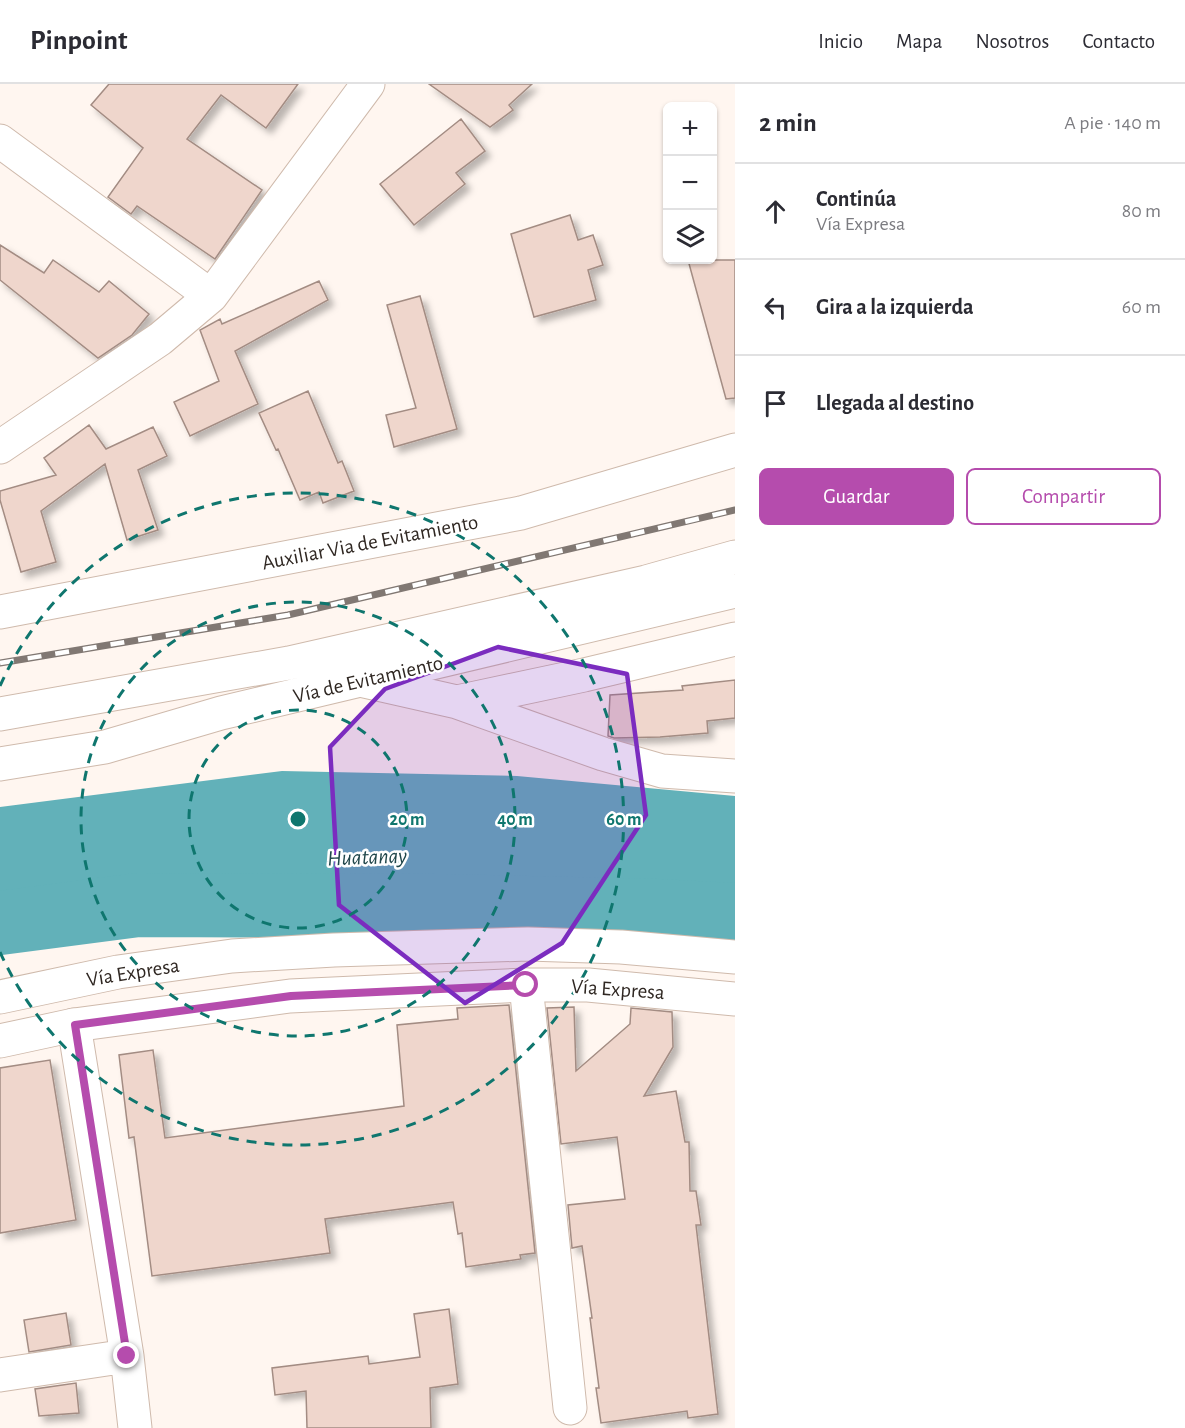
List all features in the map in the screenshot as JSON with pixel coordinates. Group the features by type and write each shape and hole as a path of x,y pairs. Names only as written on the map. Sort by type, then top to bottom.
{"main road":[{"path":"0,447 160,339 211,296 368,84"},
{"path":"0,141 211,296"},
{"name":"Auxiliar Via de Evitamiento","path":"0,612 521,513 735,450"},
{"name":"Vía de Evitamiento","path":"0,714 289,663 646,582 735,557"},
{"name":"Vía de Evitamiento","path":"0,764 105,747 221,713 364,681 735,591"},
{"path":"457,702 735,639"},
{"path":"364,681 457,702 603,754 662,771 735,776"},
{"name":"Vía Expresa","path":"0,997 141,969 232,956 334,950 528,944 621,946 735,957"},
{"path":"526,985 570,1408"},
{"name":"Vía Expresa","path":"0,1041 75,1025 291,996 526,985 588,985 735,999"},
{"path":"75,1025 127,1356 135,1428"},
{"path":"0,1375 127,1356"}],"highlighted area":[{"path":"498,647 627,674 646,815 562,943 465,1003 339,905 330,747 385,689"}],"water":[{"name":"Huatanay","path":"282,771 517,776 735,796 735,915 445,906 138,905 0,923 0,807"}],"building":[{"path":"109,84 298,84 266,128 221,95 187,139 262,190 215,259 137,206 131,214 108,197 143,148 91,105"},
{"path":"429,84 532,84 509,105 513,110 490,127"},
{"path":"461,119 485,151 456,173 465,184 414,225 380,184"},
{"path":"570,215 578,240 593,235 603,265 588,270 596,300 534,317 511,234"},
{"path":"0,245 44,273 53,260 99,292 109,281 149,314 132,335 98,358 0,280"},
{"path":"717,260 735,260 735,398 726,399 689,264 717,264"},
{"path":"319,281 328,300 235,351 258,404 190,436 174,402 219,381 200,330 220,319 222,324"},
{"path":"420,296 457,429 394,447 386,415 416,408 387,305"},
{"path":"308,391 338,463 342,461 354,491 323,503 319,492 300,500 278,449 276,450 259,413"},
{"path":"89,425 106,449 153,427 167,456 138,470 158,530 127,540 105,464 41,511 56,562 21,572 0,500 0,491 56,475 44,458"},
{"path":"735,680 735,718 707,721 708,733 660,737 614,738 608,736 610,695 683,690 682,686"},
{"path":"509,1005 535,1253 520,1255 521,1259 466,1267 462,1233 458,1234 453,1202 325,1219 330,1253 152,1276 134,1137 129,1138 119,1055 153,1050 165,1138 404,1106 397,1025 458,1019 457,1008"},
{"path":"574,1007 576,1071 630,1024 631,1008 672,1012 673,1047 644,1096 676,1091 685,1142 689,1142 690,1191 696,1191 701,1225 696,1225 718,1414 688,1418 687,1411 601,1423 590,1318 592,1318 582,1246 572,1248 568,1205 625,1199 617,1137 561,1144 547,1008"},
{"path":"50,1060 76,1220 0,1233 0,1068"},
{"path":"449,1309 458,1384 430,1388 431,1428 307,1428 306,1391 275,1395 272,1368 368,1356 369,1364 420,1357 414,1314"},
{"path":"66,1313 71,1345 29,1352 24,1320"},
{"path":"76,1383 79,1413 39,1416 35,1389"}],"waterway":[{"path":"0,923 138,905 445,906 735,915"}],"railway":[{"path":"0,663 288,615 735,510"}],"route":[{"path":"127,1356 75,1025 291,996 526,985"}]}
